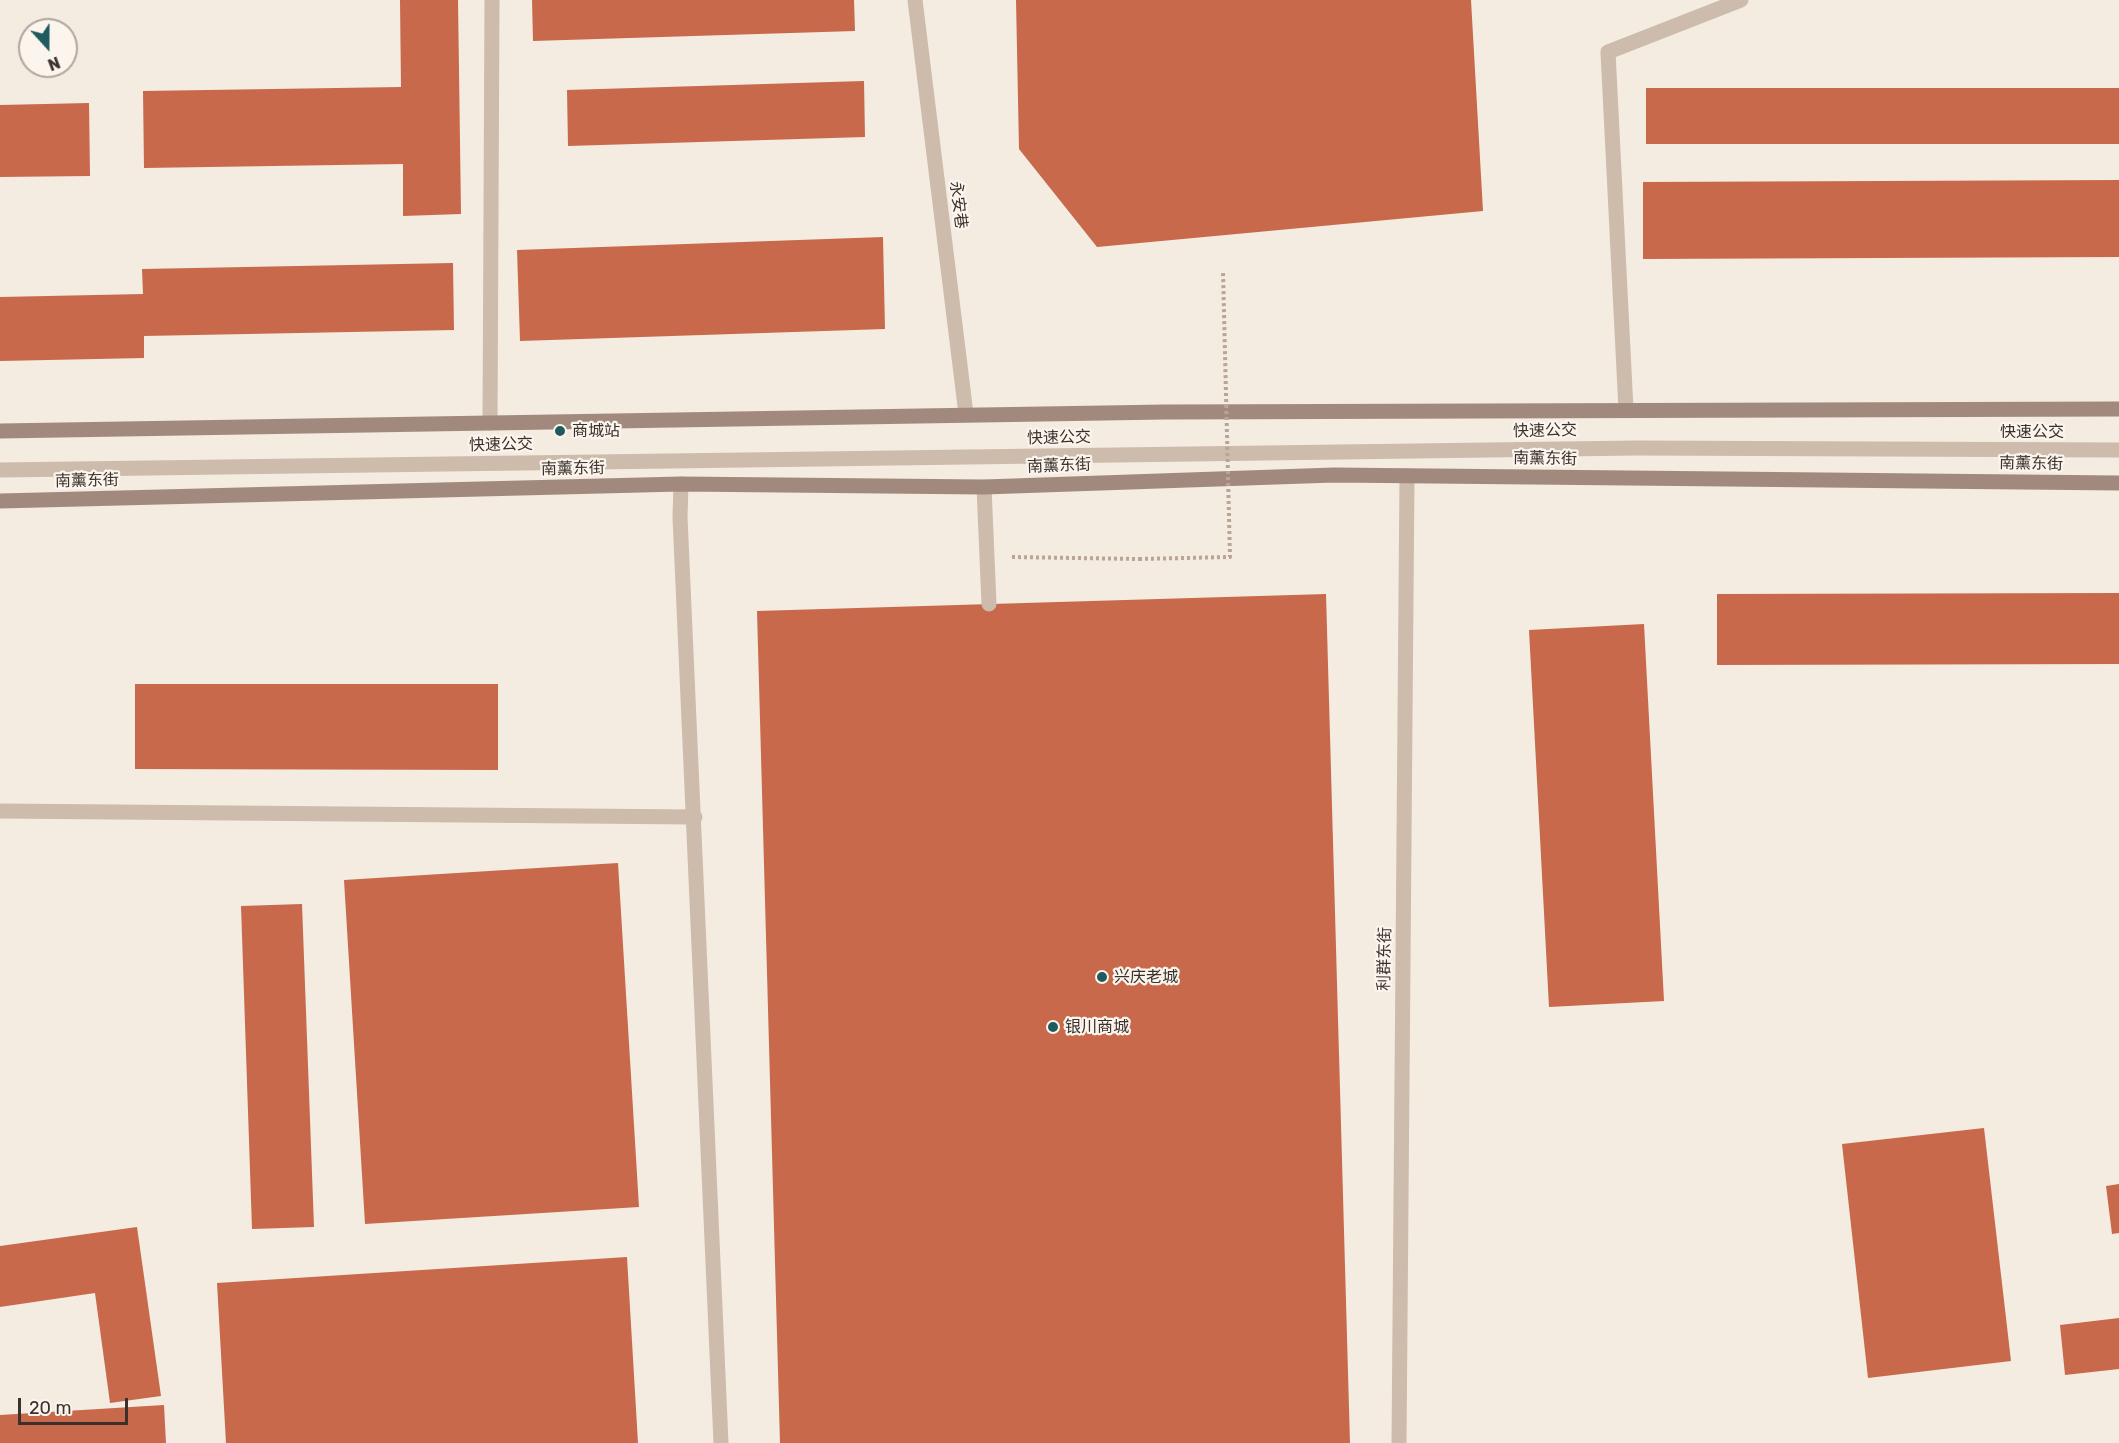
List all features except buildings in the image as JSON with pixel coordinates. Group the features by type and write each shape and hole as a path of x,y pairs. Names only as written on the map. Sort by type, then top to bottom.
{"main road":[{"path":"0,431 966,414 2119,408"},
{"name":"南薰东街","path":"0,501 681,484 984,487 1334,475 2119,483"}],"street":[{"path":"490,423 492,0"},
{"name":"永安巷","path":"915,0 966,414"},
{"path":"1626,410 1608,52 1741,0"},
{"name":"快速公交","path":"0,470 1637,448 2119,450"},
{"name":"利群东街","path":"1399,1443 1407,476"},
{"path":"681,484 680,517 721,1443"},
{"path":"984,487 989,604"},
{"path":"0,811 695,817"}],"path":[{"path":"988,558 1230,557 1223,272"}],"place":[{"name":"商城站","path":"560,431"},
{"name":"兴庆老城","path":"1102,977"},
{"name":"银川商城","path":"1053,1027"}]}
